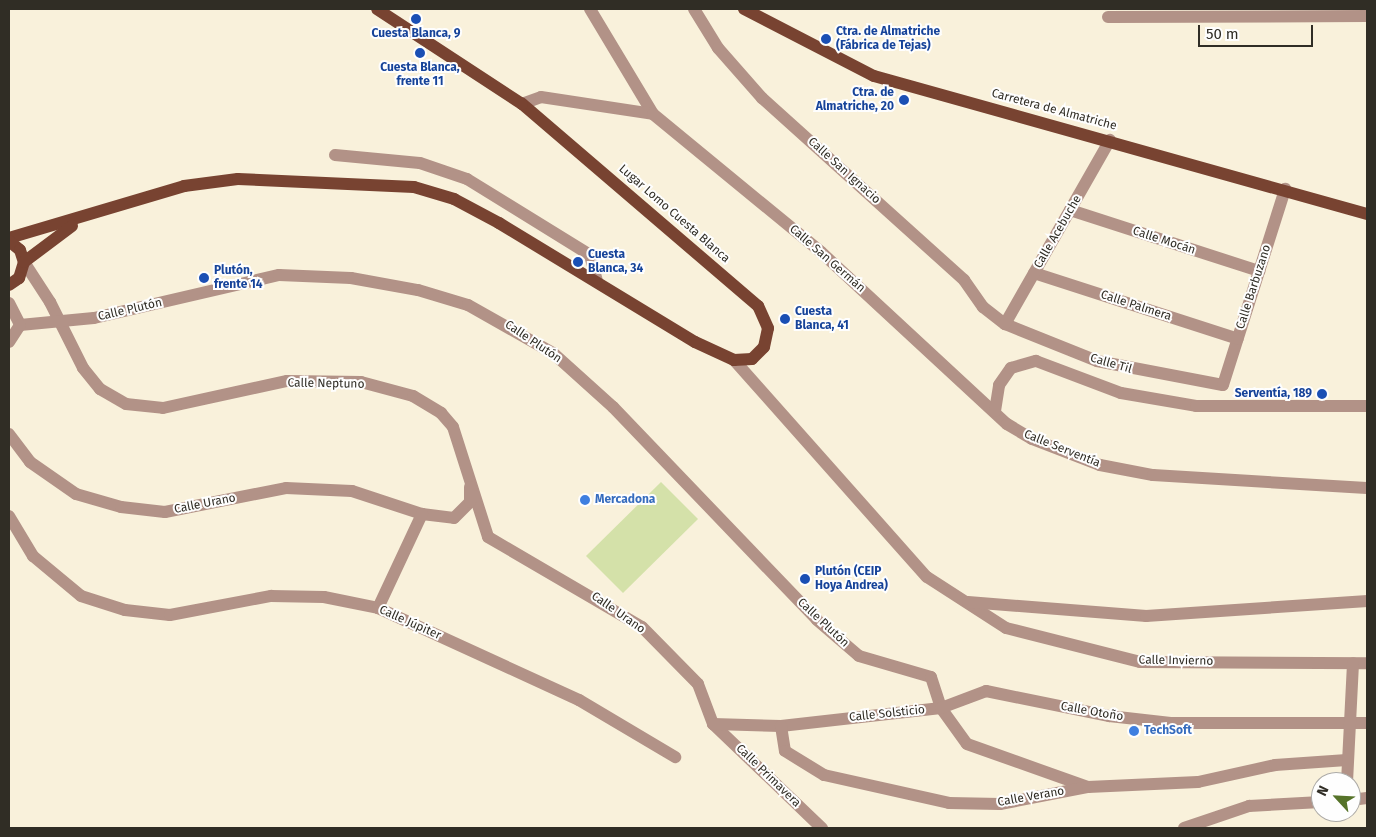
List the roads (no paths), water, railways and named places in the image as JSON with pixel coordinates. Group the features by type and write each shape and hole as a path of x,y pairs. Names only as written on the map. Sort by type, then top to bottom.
{"main road":[{"name":"Lugar Lomo Cuesta Blanca","path":"377,9 522,104 758,306 768,328 764,347 752,359 734,360"},
{"name":"Carretera de Almatriche","path":"744,9 874,76 1110,140 1367,214"},
{"path":"24,262 20,250 9,239 184,186 238,179 414,187 454,199 734,360"},
{"path":"9,285 19,278 24,262 58,234 91,215"}],"street":[{"name":"Calle San Germán","path":"590,9 653,114 821,252 996,411"},
{"name":"Calle San Ignacio","path":"694,9 718,48 762,98 964,280 983,307 1005,324"},
{"path":"1108,17 1367,16"},
{"path":"522,104 541,97 653,114"},
{"name":"Calle Acebuche","path":"1005,324 1110,140"},
{"path":"335,155 420,163 467,179 590,255 597,282"},
{"name":"Calle Barbuzano","path":"1223,385 1285,189"},
{"name":"Calle Mocán","path":"1070,210 1259,271"},
{"name":"Calle Neptuno","path":"24,262 50,302 55,320 83,368 100,388 126,404 163,408 288,382 360,382 413,396 453,427 488,537"},
{"name":"Calle Palmera","path":"1034,273 1238,339"},
{"name":"Calle Plutón","path":"20,325 55,320 94,318 279,275 351,278 418,290 468,305 553,353 613,407 817,620 859,656 931,677 941,708"},
{"path":"9,303 20,325 9,342"},
{"name":"Calle Til","path":"1005,324 1097,361 1223,385"},
{"path":"734,360 879,529 927,577 965,602 1146,616 1367,601"},
{"path":"996,411 999,385 1011,368 1036,362 1121,393 1196,406 1367,406"},
{"name":"Calle Serventía","path":"996,411 1007,424 1032,439 1100,464 1153,475 1367,488"},
{"name":"Calle Urano","path":"9,434 30,462 76,494 120,507 165,512 286,488 352,491 422,514 454,518 470,502 470,480"},
{"path":"378,608 422,514"},
{"name":"Calle Júpiter","path":"9,516 33,556 81,596 125,610 170,615 271,596 324,597 378,608 579,700 676,757"},
{"name":"Calle Urano","path":"488,537 642,627 698,684 713,724"},
{"name":"Calle Invierno","path":"965,602 1006,628 1140,662 1367,664"},
{"path":"1347,772 1347,721 1353,663"},
{"name":"Calle Otoño","path":"941,708 986,691 1109,716 1171,723 1347,721 1367,723"},
{"name":"Calle Solsticio","path":"781,726 941,708 967,744 1088,786"},
{"path":"713,724 781,726"},
{"name":"Calle Primavera","path":"713,724 822,828"},
{"name":"Calle Verano","path":"781,726 785,751 824,775 949,804 1000,804 1088,786 1198,782 1275,765 1347,760"},
{"path":"1184,828 1249,806 1311,803"}],"place":[{"name":"Cuesta Blanca, 9","path":"416,19"},
{"name":"Ctra. de Almatriche (Fábrica de Tejas)","path":"826,39"},
{"name":"Cuesta Blanca, frente 11","path":"420,53"},
{"name":"Ctra. de Almatriche, 20","path":"904,100"},
{"name":"Cuesta Blanca, 34","path":"578,262"},
{"name":"Plutón, frente 14","path":"204,278"},
{"name":"Cuesta Blanca, 41","path":"785,319"},
{"name":"Serventía, 189","path":"1322,394"},
{"name":"Mercadona","path":"585,500"},
{"name":"Plutón (CEIP Hoya Andrea)","path":"805,579"},
{"name":"TechSoft","path":"1134,731"}]}
